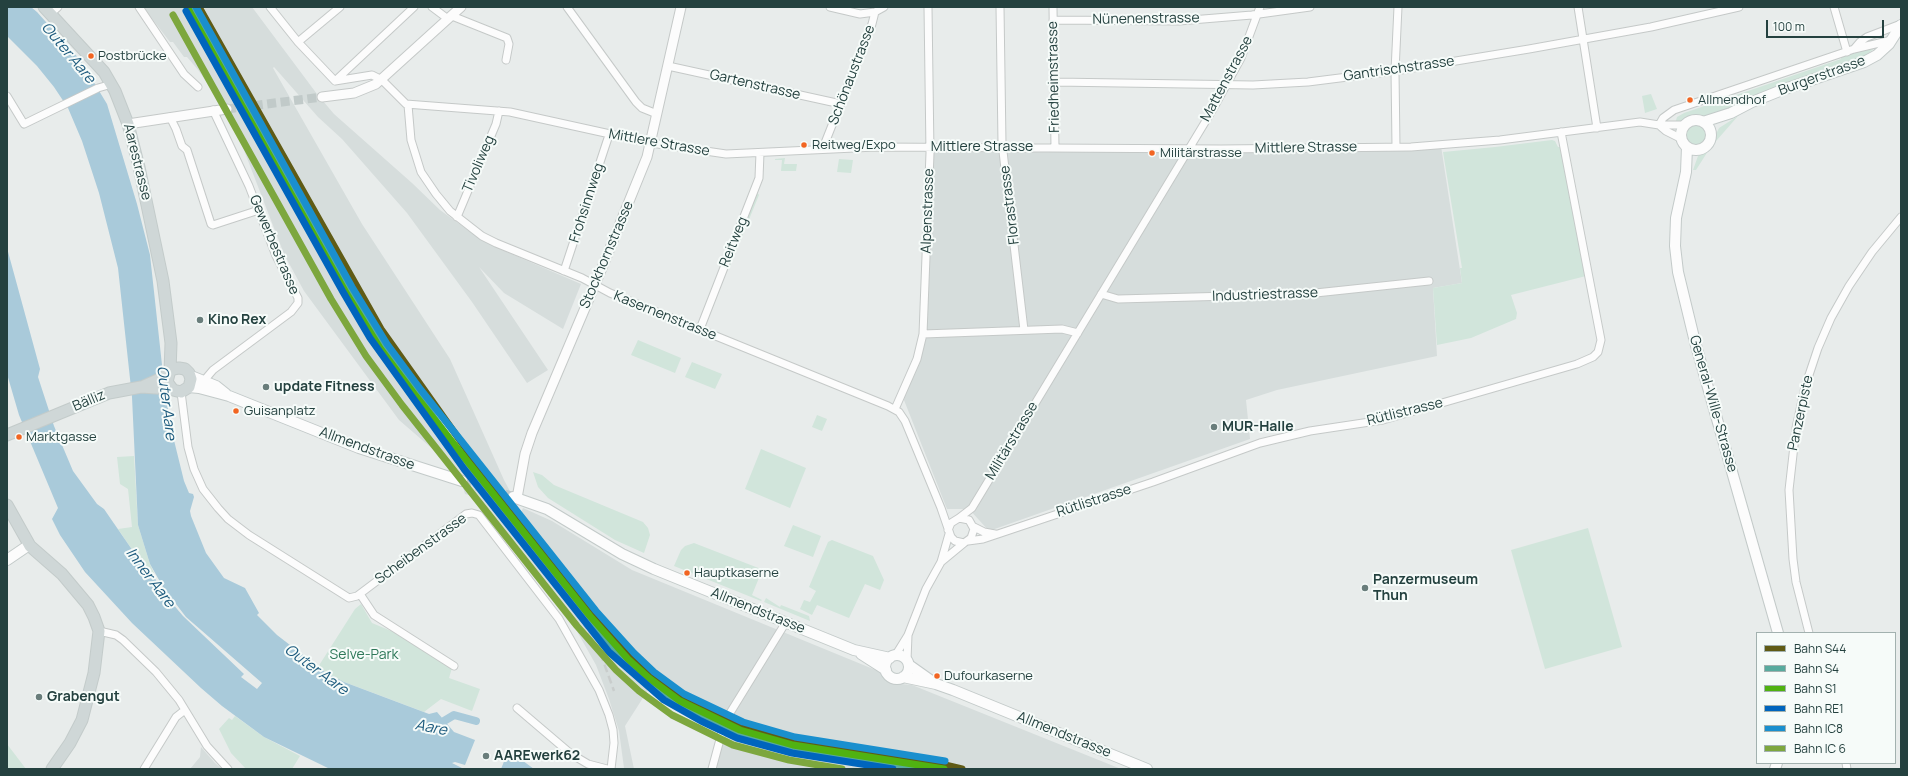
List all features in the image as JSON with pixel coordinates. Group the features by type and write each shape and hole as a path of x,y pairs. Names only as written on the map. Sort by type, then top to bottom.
{"main road":[{"name":"Aarestrasse","path":"51,9 95,60 112,84 128,124 140,167 164,286 170,344 168,374"},
{"name":"Burgerstrasse","path":"1704,122 1731,113 1752,102 1778,92 1864,62 1882,51 1893,39 1901,25"},
{"name":"Burgerstrasse","path":"1711,134 1731,113"},
{"path":"1693,120 1704,122 1708,126 1711,134 1711,139 1707,146 1699,150 1684,143 1681,133 1685,125 1693,120"},
{"name":"General-Wille-Strasse","path":"1684,143 1686,172 1678,208 1675,232 1676,260 1681,287 1695,342 1778,632"},
{"name":"General-Wille-Strasse","path":"1686,172 1699,150"},
{"name":"Aarestrasse","path":"170,344 185,383"},
{"path":"141,387 168,374 176,368 185,383"},
{"path":"168,374 167,382 185,383"},
{"path":"141,387 185,383"},
{"name":"Allmendstrasse","path":"185,383 229,396 371,452 462,481"},
{"name":"Bälliz","path":"7,435 101,395 141,387"},
{"name":"Allmendstrasse","path":"515,497 547,509 629,558 854,650 886,670"},
{"path":"7,505 27,542 62,574 80,596 93,614 99,631 94,673 82,720 70,744 52,769"},
{"path":"7,554 27,542"},
{"path":"7,560 27,542"},
{"name":"Allmendstrasse","path":"854,650 892,657"},
{"path":"900,656 908,663 907,674 903,678 893,678 886,670 886,664 892,657 900,656"},
{"name":"Allmendstrasse","path":"908,663 936,684"},
{"name":"Allmendstrasse","path":"903,678 936,684 1146,769"}],"street":[{"path":"139,7 184,74 198,87"},
{"path":"270,7 298,42 335,80 340,81 372,75 382,80 400,100 408,105"},
{"path":"298,42 340,7"},
{"path":"335,80 414,7"},
{"path":"432,7 450,18 507,38 508,44 506,60"},
{"path":"322,97 361,91 370,88 382,80 461,7"},
{"path":"567,7 636,102 642,108 658,114"},
{"name":"Stockhornstrasse","path":"515,497 525,454 532,433 595,284 640,174 651,143 681,7"},
{"path":"830,7 860,14 874,12"},
{"name":"Schönaustrasse","path":"823,148 872,24 874,12 884,7"},
{"name":"Alpenstrasse","path":"896,409 917,359 923,334 930,147 928,7"},
{"name":"Florastrasse","path":"1000,7 1002,147 1024,330"},
{"name":"Friedheimstrasse","path":"1053,7 1055,148"},
{"name":"Nünenenstrasse","path":"1053,20 1179,21 1259,10 1310,7"},
{"path":"1396,147 1395,70 1398,7"},
{"path":"1578,7 1597,128"},
{"name":"Gantrischstrasse","path":"1055,82 1226,84 1308,82 1395,70 1583,40 1739,7"},
{"path":"1834,7 1850,50"},
{"name":"Mattenstrasse","path":"1189,148 1241,58 1259,10"},
{"path":"1850,50 1867,37 1901,25"},
{"path":"1659,125 1663,118 1674,110 1850,50 1893,39"},
{"name":"Gartenstrasse","path":"668,66 841,104"},
{"path":"7,96 24,124 98,88 112,84"},
{"name":"Mittlere Strasse","path":"408,105 499,111 651,143 726,154 823,148 1396,147 1472,143 1640,122 1659,125 1685,125"},
{"name":"Kasernenstrasse","path":"408,105 411,140 421,172 439,199 457,217 489,240 595,284 610,293 896,409"},
{"path":"128,124 227,109"},
{"name":"Gewerbestrasse","path":"185,383 213,370 291,312 298,303 298,298 282,269 250,186 213,110"},
{"name":"Tivoliweg","path":"457,217 496,124 499,111"},
{"path":"170,117 182,146 187,150 211,224 213,225 259,210"},
{"name":"Mittlere Strasse","path":"1659,125 1684,143"},
{"name":"Rütlistrasse","path":"966,542 983,539 1153,482 1260,443 1310,431 1384,420 1577,364 1593,357 1598,352 1601,340 1561,132"},
{"name":"Frohsinnweg","path":"564,271 609,135"},
{"name":"Militärstrasse","path":"958,518 972,508 1189,148"},
{"name":"Reitweg","path":"700,329 759,178 760,153"},
{"name":"Panzerpiste","path":"1809,632 1796,582 1793,559 1789,490 1796,428 1805,387 1818,348 1831,318 1849,286 1872,252 1901,216"},
{"name":"Industriestrasse","path":"1101,294 1118,299 1306,294 1429,281"},
{"path":"923,334 1062,329 1078,333"},
{"path":"185,383 188,447 194,468 203,489 228,519 249,535 341,594 352,598 360,594 374,615 454,666"},
{"path":"896,409 904,421 941,508 949,532 955,541 966,542"},
{"path":"941,508 949,515 958,518 966,518 973,525 984,532 995,534"},
{"path":"941,562 974,534 972,508"},
{"name":"Scheibenstrasse","path":"360,594 466,514 472,513 479,515 559,619 599,690 613,730 614,743 611,769"},
{"path":"892,657 908,635 926,589 941,562 951,523 958,518"},
{"path":"730,713 786,622"},
{"path":"99,631 116,635 124,640 156,672 185,710 207,746 228,769"},
{"path":"908,635 908,663"},
{"path":"517,708 571,754 588,764 607,769"},
{"path":"144,769 176,717 185,710"},
{"path":"712,769 722,732"}],"shaded area":[{"path":"143,7 252,7 317,94 334,114 412,183 440,210 469,231 500,249 581,284 563,329 504,293 479,267 548,370 527,383 472,302 407,213 342,139 318,117 274,67 273,68 362,224 450,359 504,480 521,512 523,508 552,521 632,570 878,671 890,683 912,685 1121,769 712,769 722,732 685,714 648,690 625,726 634,769 624,768 619,731 609,699 596,665 574,626 546,586 476,497 465,494 458,471 399,420 304,291 284,254 230,114 224,103 220,103 199,71 187,57 184,57 173,42 170,42"},
{"path":"1441,146 1462,283 1433,288 1437,356 1277,390 1246,400 1250,439 989,531 969,509 947,509 902,395 919,352 930,147"},
{"path":"201,747 222,769 190,769 200,757"}],"green space":[{"path":"1875,46 1875,48 1863,57 1762,92 1746,99 1715,117 1694,117 1684,122 1675,124 1677,117 1684,113"},
{"path":"1651,94 1657,109 1645,113 1642,96"},
{"path":"1738,116 1710,148 1696,170 1693,170 1698,156 1710,146 1719,128"},
{"path":"1696,125 1703,128 1706,135 1703,142 1696,145 1689,142 1686,135 1689,128"},
{"path":"1552,140 1555,141 1558,147 1560,147 1586,276 1511,295 1517,313 1516,319 1471,338 1437,345 1433,288 1462,283 1460,268 1462,268 1443,152"},
{"path":"785,158 784,164 797,164 796,171 781,171 782,160 775,159"},
{"path":"839,159 853,160 851,173 837,172"},
{"path":"757,192 759,195 730,266 728,266"},
{"path":"638,340 681,358 675,373 631,355"},
{"path":"692,362 722,374 715,389 685,377"},
{"path":"817,415 827,419 822,431 812,427"},
{"path":"761,449 806,468 790,508 745,489"},
{"path":"134,456 138,525 154,573 151,574 147,566 144,567 118,529 132,527 128,489 120,484 117,457"},
{"path":"533,472 542,475 554,485 643,522 648,528 650,535 644,553 615,540 548,498 538,487"},
{"path":"793,525 821,536 813,557 784,546"},
{"path":"1588,528 1622,647 1545,669 1511,550"},
{"path":"832,540 873,556 884,580 880,590 865,584 849,618 817,605 812,615 800,609 804,600 810,602 816,591 809,587 828,542"},
{"path":"694,543 761,569 761,573 752,595 762,600 761,601 674,566 681,550 685,546"},
{"path":"766,598 780,607 781,605 809,616 810,621 764,602"},
{"name":"Selve-Park","path":"361,604 372,623 401,635 452,668 449,678 480,689 472,711 441,699 424,712 339,680 318,667 355,609"},
{"path":"235,716 264,737 300,756 292,769 246,769 231,753 219,729 229,718 232,720"},
{"path":"7,744 26,769 7,769"}],"water":[{"path":"7,7 31,7 37,12 81,61 107,104 137,204 150,255 170,424 184,481 189,493 193,494 194,497 190,511 191,516 206,553 224,578 245,588 259,613 257,615 277,635 325,672 344,682 429,714 437,712 454,732 475,740 465,765 455,762 452,763 464,769 330,769 264,737 222,706 201,688 132,623 85,572 60,535 52,519 58,508 19,415 7,374 7,248 40,369 38,377 54,426 73,471 97,504 104,509 144,567 147,566 166,596 183,616 244,674 241,677 257,689 262,683 186,617 163,587 150,564 138,525 132,397 118,268 99,193 82,141 68,108 54,87 37,66 7,36"},
{"path":"507,754 519,758 534,769 501,769"}],"waterway":[{"name":"Aare","path":"444,721 454,715 476,721"}],"tunnel":[{"path":"227,109 322,97"},
{"path":"462,481 513,497"},
{"path":"722,732 730,713"}],"railway":[{"path":"571,601 601,655 614,691"}],"rail line":[{"name":"S1","path":"187,7 345,291 380,348 415,395 590,616 628,659 649,678 680,701 740,730 793,745 944,769"},
{"name":"IC8","path":"196,7 352,287 387,344 421,390 596,611 634,653 654,672 684,694 743,722 795,737 945,761"},
{"name":"S44","path":"199,7 381,329 491,484 594,613 631,655 652,674 683,697 742,726 795,740 924,760 962,769"},
{"name":"RE1","path":"186,11 370,338 464,469 609,652 664,700 701,721 737,738 792,753 893,769"},
{"name":"S4","path":"192,11 374,334 485,489 588,618 625,660 647,680 678,703 739,734 794,748 927,769"}],"transit line":[{"path":"173,15 331,299 366,356 402,405 577,626 616,670 639,691 672,715 733,745 789,760 842,769"}],"place":[{"name":"Postbrücke","path":"91,56"},
{"name":"Allmendhof","path":"1690,100"},
{"name":"Reitweg/Expo","path":"804,145"},
{"name":"Militärstrasse","path":"1152,153"},
{"name":"Kino Rex","path":"200,320"},
{"name":"update Fitness","path":"266,387"},
{"name":"Guisanplatz","path":"236,411"},
{"name":"MUR-Halle","path":"1214,427"},
{"name":"Marktgasse","path":"19,437"},
{"name":"Hauptkaserne","path":"687,573"},
{"name":"Panzermuseum Thun","path":"1365,588"},
{"name":"Dufourkaserne","path":"937,676"},
{"name":"Grabengut","path":"39,697"},
{"name":"AAREwerk62","path":"486,756"}],"water label":[{"name":"Outer Aare","path":"68,53"},
{"name":"Outer Aare","path":"166,403"},
{"name":"Inner Aare","path":"150,578"},
{"name":"Outer Aare","path":"316,670"}]}
